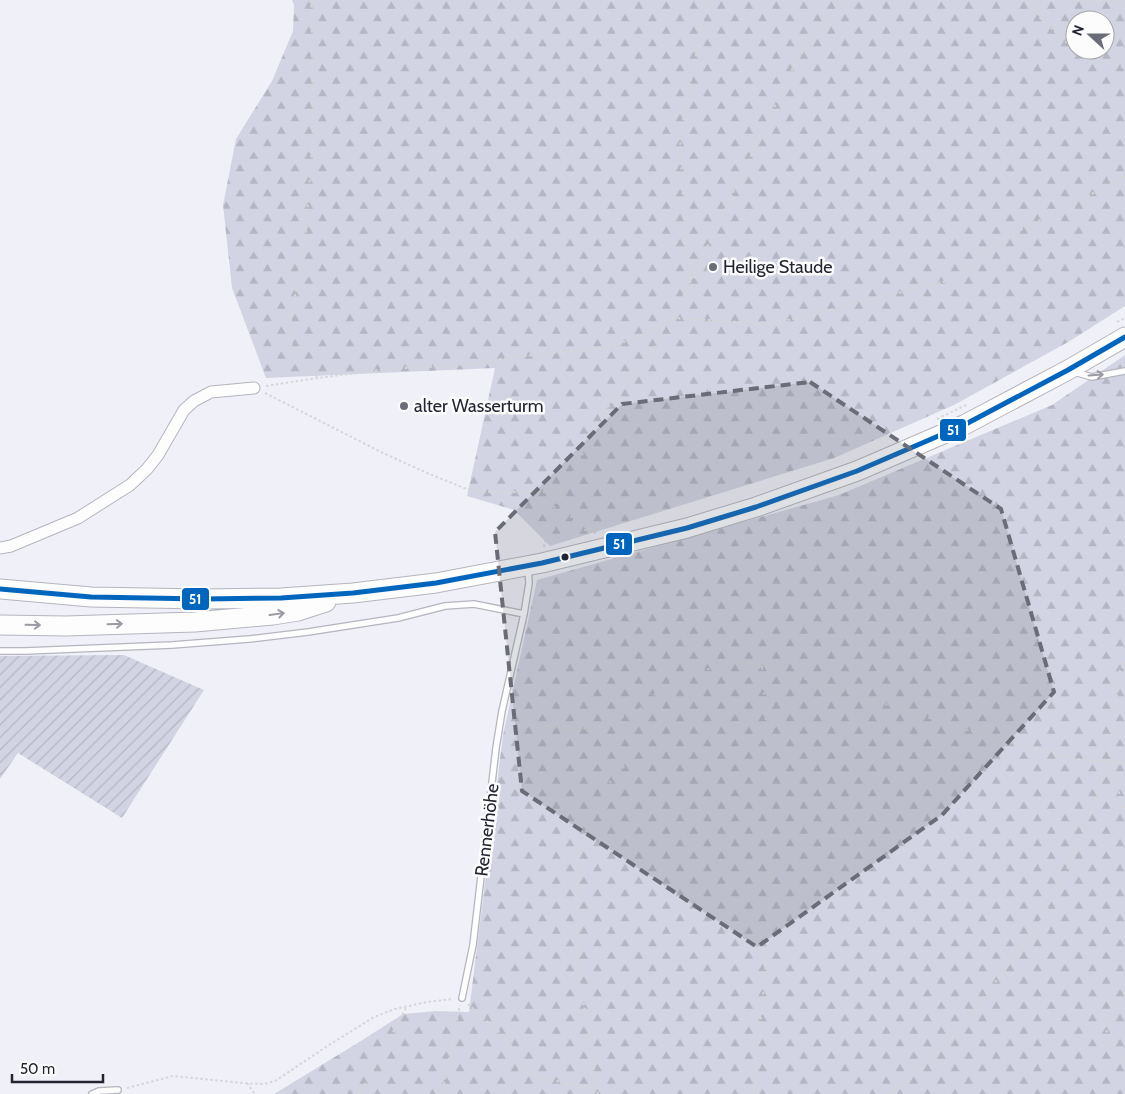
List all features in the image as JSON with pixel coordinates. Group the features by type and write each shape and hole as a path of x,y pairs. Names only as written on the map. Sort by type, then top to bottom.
{"main road":[{"path":"0,589 91,597 282,598 353,593 436,583 535,564 687,528 756,507 848,474 964,425 1068,370 1121,330"},
{"path":"0,625 66,626 195,622 250,618 298,611 353,593"}],"street":[{"path":"0,548 11,546 78,518 130,485 147,469 158,455 184,410 194,400 210,392 254,388"}],"lane":[{"path":"1068,370 1092,377 1125,371"},
{"name":"Rennerhöhe","path":"462,998 473,945 502,711 524,614 529,583 535,564"},
{"path":"0,651 172,645 249,639 398,618 445,606 474,604 524,614"},
{"path":"92,1094 99,1091 118,1090"}],"path":[{"path":"311,0 312,140 306,232 291,319 291,344 318,378"},
{"path":"691,279 685,241 680,136 707,0"},
{"path":"254,388 387,369 458,365 613,346 666,323 673,318 795,64 828,15 849,0"},
{"path":"1030,0 1040,18 1065,41"},
{"path":"1067,0 1125,3"},
{"path":"1105,60 1125,68"},
{"path":"673,318 772,324 955,279 995,243 1125,177"},
{"path":"691,279 708,270"},
{"path":"1121,330 1125,318"},
{"path":"535,564 551,514 561,493 609,406 654,349 666,323"},
{"path":"254,388 383,453 464,488 491,492 561,493 564,495 568,510 576,527 588,532 601,534"},
{"path":"937,418 970,403"},
{"path":"889,1094 906,1082 953,1037 1037,928 1072,860 1109,762 1120,670 1125,662"},
{"path":"502,711 535,724 569,730 593,728 626,716 645,706 657,692 670,683 697,672 730,663 746,663 762,666 1013,743 1076,759 1125,764"},
{"path":"754,1094 767,951 771,796 762,666"},
{"path":"598,1094 577,968 576,903 578,859 591,813 606,787 635,754 660,719 664,707 657,692"},
{"path":"1109,762 1125,810"},
{"path":"1125,993 1103,1025 1125,1063"},
{"path":"118,1090 173,1076 263,1084 275,1081 374,1017 407,1006 462,998 510,1042 519,1070 560,1082 596,1088"},
{"path":"442,1094 462,998"},
{"path":"360,1094 407,1006"},
{"path":"247,1083 255,1094"}],"highlighted area":[{"path":"810,382 1001,509 1054,692 942,815 757,947 522,791 495,532 622,404"}],"green space":[{"path":"292,0 1125,0 1125,306 1070,341 954,405 834,458 550,546 514,510 467,496 495,368 266,378 232,288 223,205 236,139 272,81 293,31 294,5"},
{"path":"1125,355 1125,1094 274,1094 403,1014 436,1011 469,1012 503,735 537,580 839,495 1052,405"},
{"path":"124,655 204,690 122,818 18,753 0,779 0,656"}],"transit line":[{"name":"51","path":"0,589 91,597 281,598 353,593 436,583 542,563 687,528 756,507 857,471 964,425 1068,370 1125,337"}],"place":[{"name":"Heilige Staude","path":"713,267"},
{"name":"alter Wasserturm","path":"404,406"}]}
